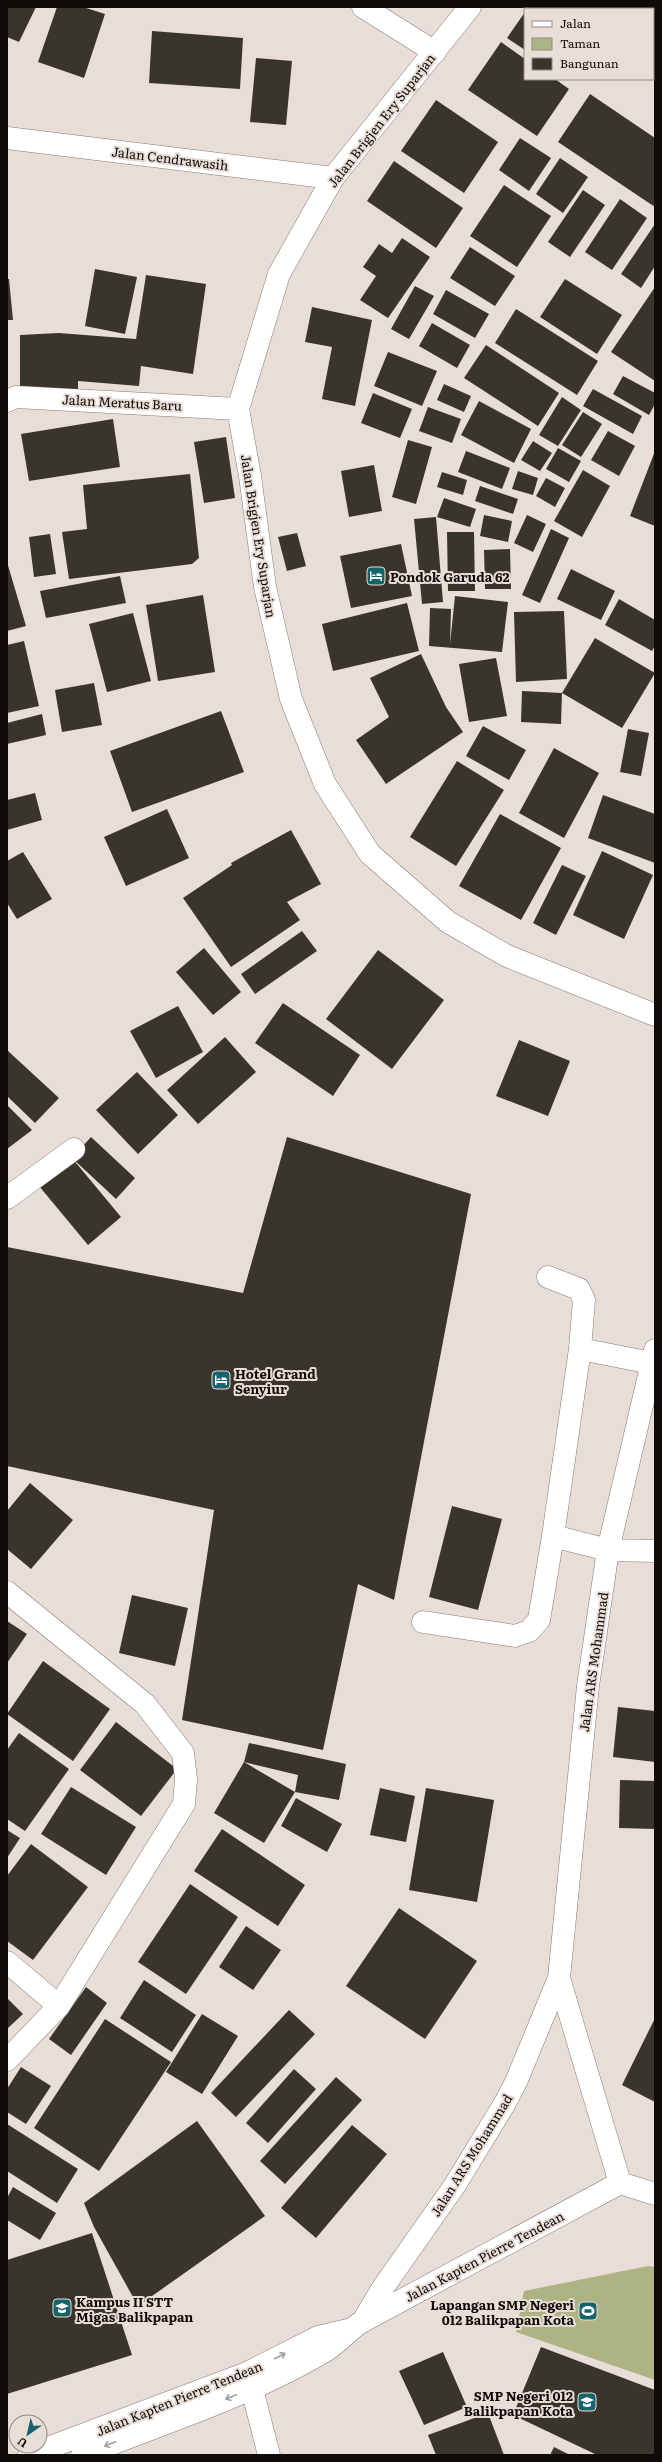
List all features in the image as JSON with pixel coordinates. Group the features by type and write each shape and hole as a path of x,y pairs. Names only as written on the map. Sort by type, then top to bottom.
{"street":[{"path":"363,7 435,52"},
{"name":"Jalan Brigjen Ery Suparjan","path":"470,7 332,178 279,274 238,409 250,476 264,587 291,699 326,784 370,854 448,922 507,956 655,1015"},
{"name":"Jalan Cendrawasih","path":"7,138 332,178"},
{"name":"Jalan Meratus Baru","path":"7,401 16,397 238,409"},
{"path":"7,1198 74,1149"},
{"path":"424,1622 516,1636 529,1631 539,1620 553,1536 580,1349 584,1300 579,1289 548,1277"},
{"path":"580,1349 653,1357"},
{"name":"Jalan ARS Mohammad","path":"356,2325 455,2185 505,2102 516,2082 559,1978 588,1686 608,1550 653,1357"},
{"path":"553,1536 608,1550 655,1551"},
{"path":"7,1592 145,1704 183,1753 186,1779 184,1804 59,2006 7,2060"},
{"path":"7,1962 59,2006"},
{"name":"Jalan ARS Mohammad","path":"559,1978 620,2183"},
{"path":"620,2183 655,2194"},
{"name":"Jalan Kapten Pierre Tendean","path":"29,2455 247,2373 318,2337 356,2325 620,2183"},
{"name":"Jalan Kapten Pierre Tendean","path":"82,2455 252,2389 327,2350 356,2325"},
{"path":"252,2389 269,2455"}],"green space":[{"name":"Lapangan SMP Negeri 012 Balikpapan Kota","path":"648,2266 655,2267 655,2380 516,2332 524,2291"}],"building":[{"path":"7,7 36,7 19,42 7,37"},
{"path":"57,7 83,7 105,14 84,78 38,62"},
{"path":"585,7 586,8 528,8"},
{"path":"655,7 655,42 654,8 640,8"},
{"path":"524,13 524,49 507,38"},
{"path":"152,31 243,38 240,89 149,83"},
{"path":"501,42 524,58 524,80 556,80 569,89 537,136 468,90"},
{"path":"256,58 292,61 286,125 250,122"},
{"path":"590,94 655,138 655,207 558,142"},
{"path":"436,100 498,142 464,193 401,151"},
{"path":"520,138 551,158 529,191 499,170"},
{"path":"560,158 588,177 563,213 536,194"},
{"path":"394,161 463,208 436,248 367,201"},
{"path":"504,185 551,216 517,267 470,236"},
{"path":"583,190 605,205 570,257 548,242"},
{"path":"620,199 647,218 612,270 585,252"},
{"path":"655,224 655,266 641,288 621,274"},
{"path":"402,238 430,257 388,318 360,300 376,276 363,267 379,244 392,253"},
{"path":"470,247 515,276 495,306 450,278"},
{"path":"95,269 137,277 125,334 85,326"},
{"path":"146,275 206,284 193,374 141,366 139,386 78,381 78,392 20,391 20,335 59,333 136,339"},
{"path":"7,279 9,279 13,320 7,320"},
{"path":"565,279 622,315 597,354 540,317"},
{"path":"415,286 434,296 409,339 391,329"},
{"path":"655,287 655,381 611,352"},
{"path":"446,290 489,314 475,338 433,314"},
{"path":"312,307 372,320 355,406 322,399 332,347 305,342"},
{"path":"516,309 598,361 577,395 495,343"},
{"path":"432,323 470,345 457,368 419,346"},
{"path":"486,345 559,393 538,426 464,378"},
{"path":"388,352 437,371 422,406 374,386"},
{"path":"623,376 655,393 655,404 649,415 613,394"},
{"path":"444,384 471,396 464,412 437,400"},
{"path":"593,389 642,416 633,434 583,406"},
{"path":"373,393 412,409 400,438 361,423"},
{"path":"562,397 581,410 558,446 539,435"},
{"path":"479,401 531,429 514,463 461,435"},
{"path":"428,407 461,419 452,443 419,431"},
{"path":"583,412 602,424 581,457 562,445"},
{"path":"113,419 120,467 29,481 21,434"},
{"path":"608,431 635,446 619,476 591,460"},
{"path":"226,437 235,498 204,503 194,442"},
{"path":"408,440 432,447 416,504 392,497"},
{"path":"533,441 552,453 540,471 521,460"},
{"path":"558,448 581,461 569,482 546,469"},
{"path":"466,451 510,468 502,489 458,472"},
{"path":"655,451 655,526 630,516"},
{"path":"374,465 382,511 349,517 341,471"},
{"path":"583,470 610,486 582,537 554,521"},
{"path":"518,471 538,478 533,495 512,489"},
{"path":"442,472 467,480 463,495 437,487"},
{"path":"190,474 199,558 192,564 69,579 62,532 87,529 83,485"},
{"path":"546,478 565,488 555,507 536,496"},
{"path":"480,486 518,499 513,514 475,501"},
{"path":"444,498 476,509 470,527 437,517"},
{"path":"484,515 512,521 508,542 480,536"},
{"path":"527,515 546,524 533,552 514,543"},
{"path":"436,517 443,602 422,604 414,519"},
{"path":"551,529 569,538 540,603 522,595"},
{"path":"447,532 474,532 475,591 448,591"},
{"path":"297,533 306,566 287,571 278,537"},
{"path":"50,534 56,574 34,577 29,537"},
{"name":"Pondok Garuda 62","path":"401,544 412,596 351,608 340,556"},
{"path":"510,549 511,589 485,589 484,550"},
{"path":"7,562 26,626 7,631"},
{"path":"571,569 615,591 601,620 557,599"},
{"path":"120,576 126,603 46,618 40,591"},
{"path":"203,595 215,672 158,681 146,605"},
{"path":"455,596 508,602 502,652 429,646 430,608 451,609 450,644"},
{"path":"619,599 655,620 655,646 652,651 605,625"},
{"path":"407,603 419,651 333,671 322,624"},
{"path":"564,611 567,679 516,682 514,612"},
{"path":"133,613 151,681 107,692 89,624"},
{"path":"595,638 655,673 622,728 562,693"},
{"path":"24,641 39,706 7,713 7,645"},
{"path":"421,654 446,707 463,732 386,784 356,740 389,717 370,678"},
{"path":"496,658 507,716 469,722 459,664"},
{"path":"94,683 102,725 62,732 55,690"},
{"path":"522,691 562,693 561,724 521,722"},
{"path":"221,711 244,772 132,812 110,751"},
{"path":"42,714 46,735 7,744 7,723"},
{"path":"483,726 526,750 509,780 466,756"},
{"path":"628,729 649,733 641,776 620,772"},
{"path":"554,748 599,773 564,838 519,813"},
{"path":"457,761 504,790 456,866 410,837"},
{"path":"35,793 42,820 7,830 7,800"},
{"path":"603,795 655,814 655,863 588,838"},
{"path":"167,809 189,858 126,886 104,837"},
{"path":"500,814 561,848 521,920 459,886"},
{"path":"291,830 321,884 287,902 300,920 231,967 183,898 232,865 231,863"},
{"path":"602,851 653,875 624,939 573,915"},
{"path":"23,852 52,899 17,919 7,903 7,861"},
{"path":"562,865 586,876 556,935 533,923"},
{"path":"302,931 317,951 255,994 241,974"},
{"path":"204,948 241,992 213,1015 176,972"},
{"path":"378,950 444,1000 392,1069 326,1019"},
{"path":"283,1003 360,1055 333,1096 255,1043"},
{"path":"178,1006 203,1052 156,1078 130,1031"},
{"path":"225,1037 256,1072 198,1124 167,1090"},
{"path":"519,1040 570,1061 548,1116 496,1096"},
{"path":"7,1050 59,1098 35,1123 7,1096"},
{"path":"137,1072 178,1115 138,1154 96,1110"},
{"path":"7,1105 32,1130 7,1149"},
{"path":"91,1137 135,1178 116,1199 72,1158"},
{"name":"Hotel Grand Senyiur","path":"287,1137 471,1194 394,1600 358,1584 323,1750 182,1720 214,1510 7,1466 7,1247 243,1293"},
{"path":"72,1158 121,1217 88,1245 39,1186"},
{"path":"30,1483 73,1520 31,1569 7,1549 7,1511"},
{"path":"452,1506 502,1519 478,1610 429,1597"},
{"path":"132,1595 188,1608 175,1666 119,1653"},
{"path":"7,1621 27,1634 7,1663"},
{"path":"43,1661 110,1709 73,1761 7,1714"},
{"path":"618,1707 655,1711 655,1762 613,1757"},
{"path":"116,1722 177,1769 141,1816 80,1770"},
{"path":"19,1733 69,1769 25,1831 7,1819 7,1750"},
{"path":"249,1743 346,1764 339,1800 295,1792 298,1775 244,1762"},
{"path":"244,1762 295,1792 264,1843 214,1813"},
{"path":"620,1780 655,1781 655,1829 619,1828"},
{"path":"71,1787 136,1827 106,1875 41,1834"},
{"path":"380,1788 415,1796 406,1842 370,1835"},
{"path":"426,1788 494,1800 477,1902 409,1890"},
{"path":"296,1798 342,1824 327,1852 281,1826"},
{"path":"222,1829 305,1885 278,1926 194,1871"},
{"path":"7,1830 20,1838 7,1858"},
{"path":"31,1844 88,1887 33,1960 7,1941 7,1876"},
{"path":"190,1884 238,1917 186,1994 138,1962"},
{"path":"399,1908 477,1961 425,2039 346,1986"},
{"path":"246,1926 281,1950 253,1990 219,1967"},
{"path":"144,1980 196,2015 172,2052 120,2018"},
{"path":"86,1987 107,2003 71,2055 49,2039"},
{"path":"7,1998 23,2014 7,2029"},
{"path":"289,2010 315,2034 236,2117 211,2093"},
{"path":"202,2014 238,2036 202,2094 166,2072"},
{"path":"655,2018 655,2102 622,2085"},
{"path":"105,2019 171,2062 99,2171 34,2128"},
{"path":"21,2067 51,2086 26,2124 7,2112 7,2089"},
{"path":"294,2069 316,2089 268,2143 246,2123"},
{"path":"336,2077 362,2100 285,2184 260,2161"},
{"path":"197,2121 265,2216 138,2306 94,2227 84,2203"},
{"path":"7,2124 78,2169 57,2203 7,2171"},
{"path":"352,2125 387,2154 316,2238 281,2208"},
{"path":"13,2187 56,2213 40,2240 7,2220 7,2198"},
{"name":"Kampus II STT Migas Balikpapan","path":"92,2233 132,2355 7,2394 7,2260"},
{"name":"SMP Negeri 012 Balikpapan Kota","path":"541,2347 655,2390 655,2455 597,2455 513,2415"},
{"path":"443,2352 467,2407 424,2425 399,2371"},
{"path":"488,2413 504,2455 436,2455 428,2435"},
{"path":"554,2447 570,2455 550,2455"}],"place":[{"name":"Pondok Garuda 62","path":"376,576"},
{"name":"Hotel Grand Senyiur","path":"221,1380"},
{"name":"Kampus II STT Migas Balikpapan","path":"62,2308"},
{"name":"Lapangan SMP Negeri 012 Balikpapan Kota","path":"588,2311"},
{"name":"SMP Negeri 012 Balikpapan Kota","path":"587,2402"}]}
